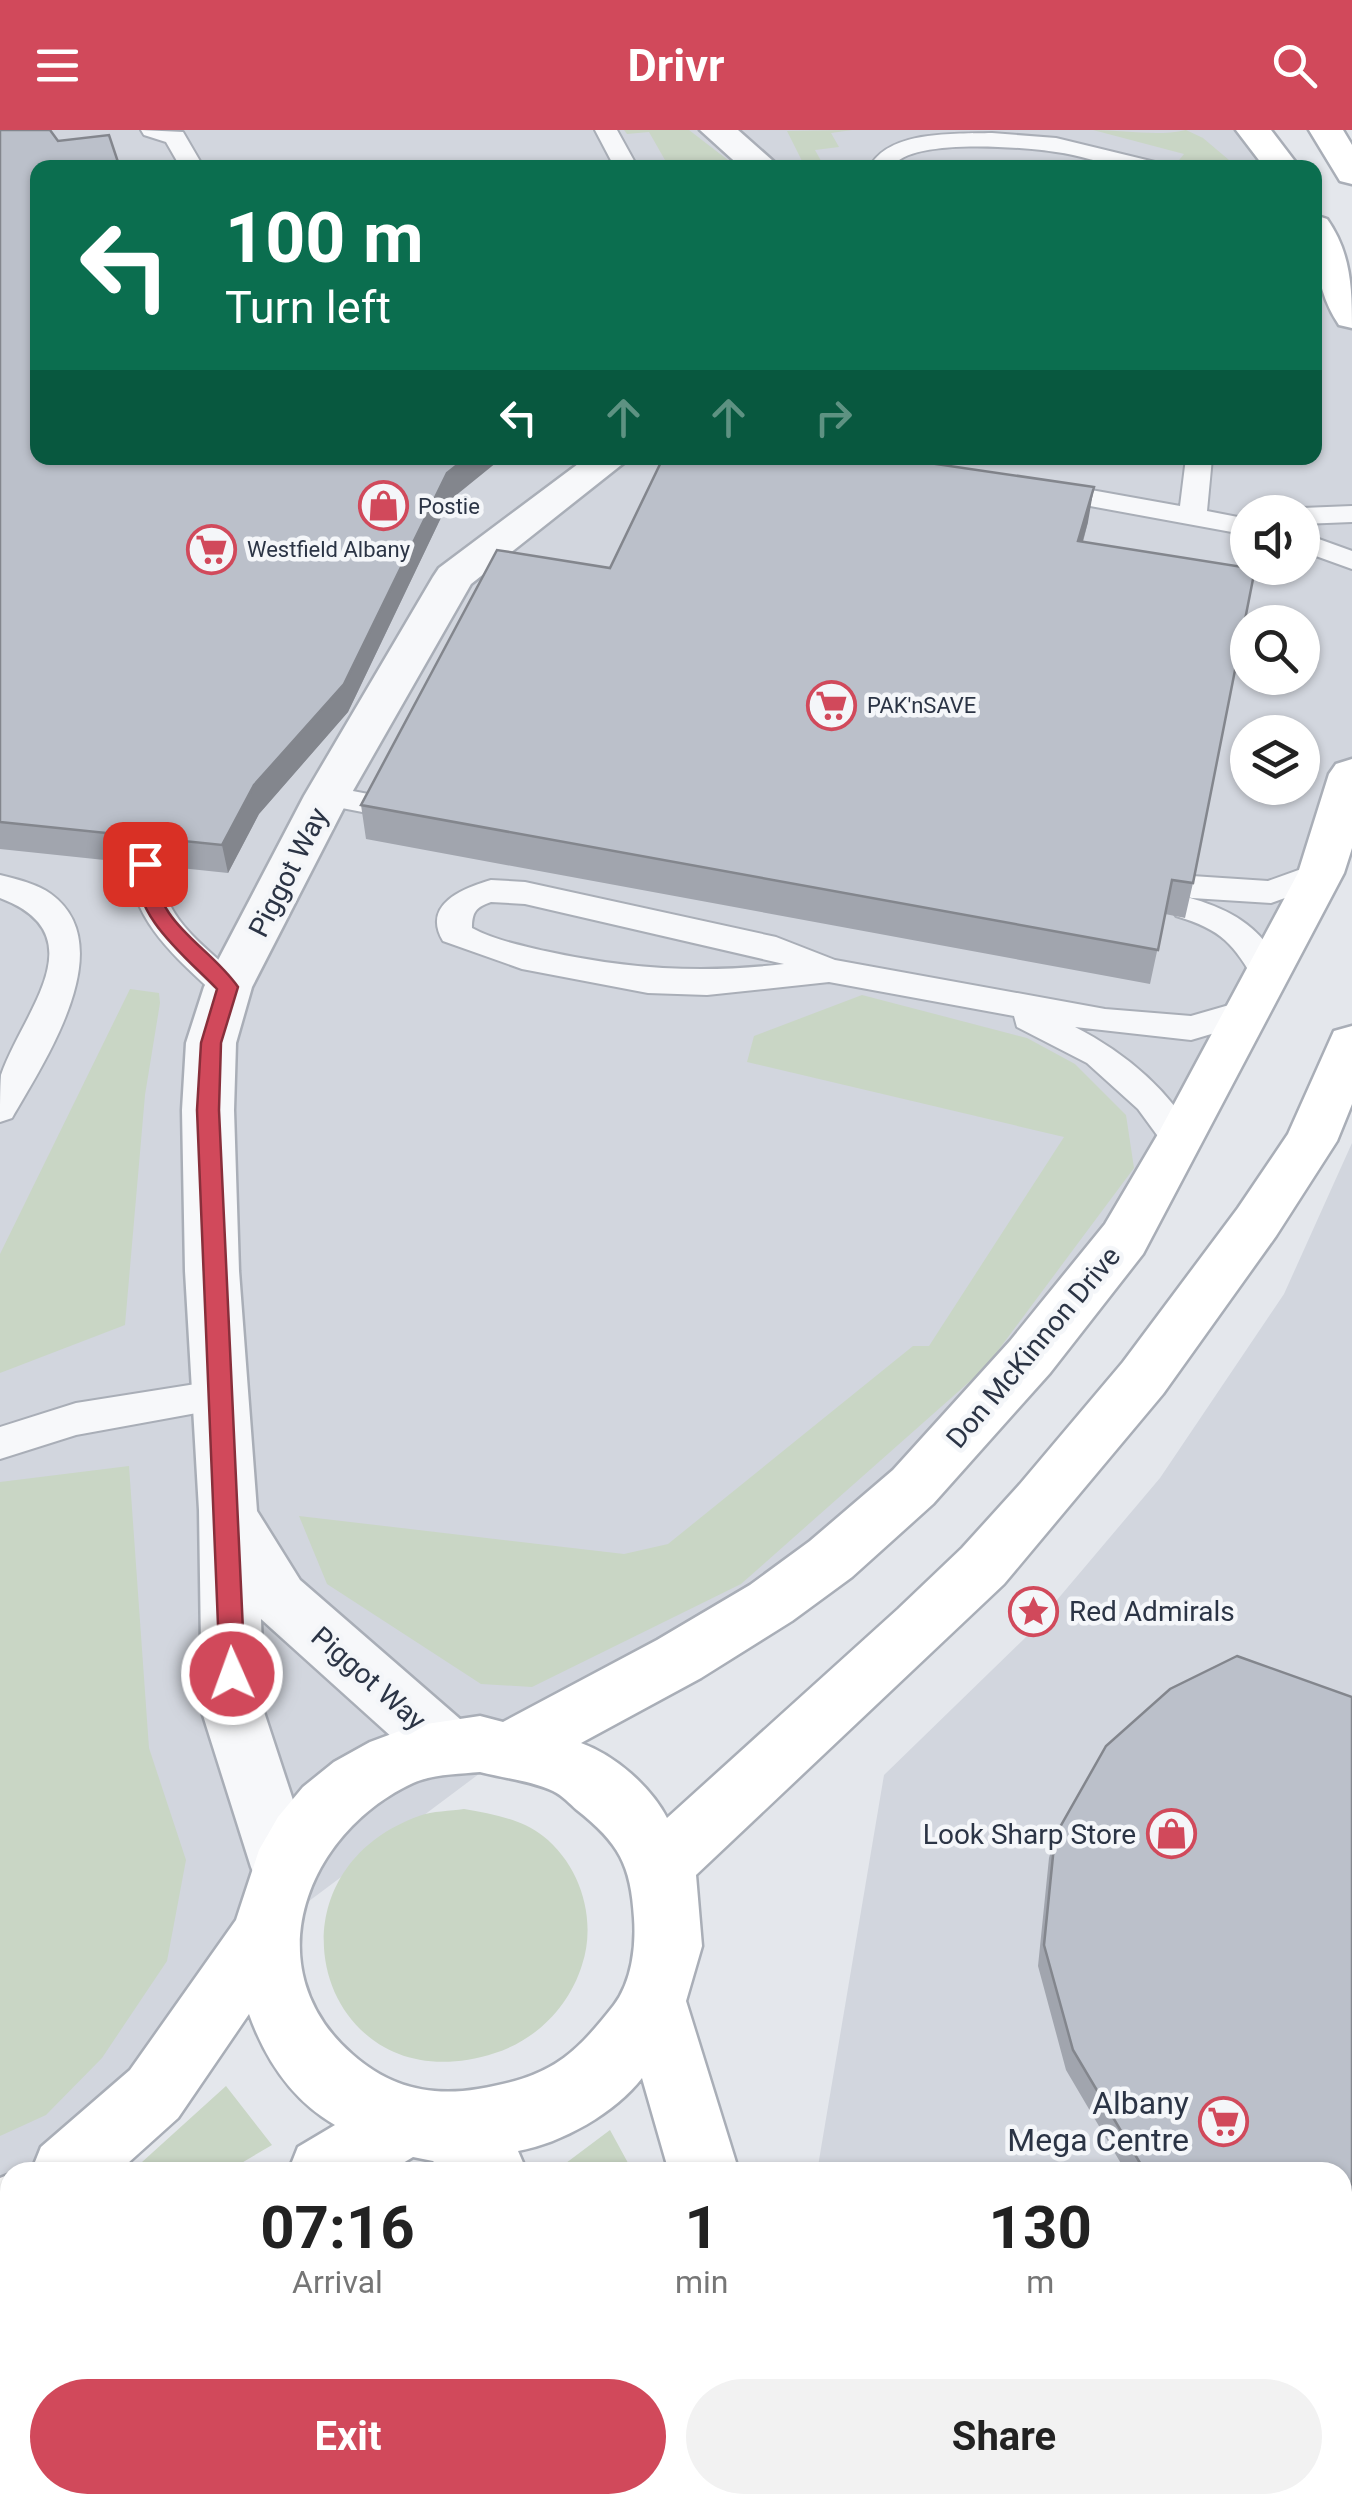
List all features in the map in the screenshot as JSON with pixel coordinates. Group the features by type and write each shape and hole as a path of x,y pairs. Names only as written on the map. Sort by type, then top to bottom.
{"main road":[{"path":"1253,130 1277,160"},
{"path":"1326,130 1352,174"},
{"path":"1322,243 1352,317"},
{"name":"Don McKinnon Drive","path":"515,1747 679,1659 771,1603 830,1559 913,1487 1030,1357 1124,1239 1180,1141 1321,873 1352,774"},
{"path":"661,1865 945,1603 1052,1488 1142,1378 1257,1222 1311,1141 1352,1044"},
{"path":"364,2162 449,2141 513,2122 572,2097 621,2057 654,2005 669,1959 672,1910 661,1865 638,1822 605,1787 564,1760 515,1747 446,1746 395,1761 349,1786 310,1823 282,1868 265,1934 272,1996 300,2051 346,2095 449,2141"},
{"path":"77,2162 154,2094 265,1934"},
{"path":"654,2005 701,2162"}],"street":[{"path":"717,130 754,160"},
{"path":"771,130 784,160"},
{"name":"Piggot Way","path":"282,1868 233,1712 228,1510 208,1110 211,1043 228,987 327,796 454,578 601,465"},
{"name":"Piggot Way","path":"228,1510 251,1558 279,1598 446,1746"}],"lane":[{"path":"159,132 190,130"},
{"path":"606,130 623,160"},
{"path":"159,132 180,142 189,160"},
{"path":"884,160 896,150 990,136 1045,142 1118,160"},
{"path":"1192,515 1199,465"},
{"path":"1006,484 1230,523"},
{"path":"1320,515 1352,514"},
{"path":"1192,515 1230,516"},
{"path":"1320,548 1352,561"},
{"path":"327,796 383,806"},
{"path":"145,864 144,887 165,924 228,987"},
{"path":"829,970 666,983 505,954 464,942 456,933 456,913 477,893 525,893 776,948 829,970 1157,1028 1191,1028 1260,994 1260,952 1238,927 1190,898 1271,892 1321,873"},
{"path":"0,886 19,890 55,915 68,955 60,988 0,1109"},
{"path":"968,994 1100,1054 1150,1100 1180,1141"},
{"path":"0,1443 76,1420 221,1395"}],"shaded area":[{"path":"0,130 1253,130 1277,160 30,160 30,465 1322,465 1322,243 1352,317 1352,773 1180,1141 913,1487 515,1747 265,1934 91,2154 80,2162 0,2162"},
{"path":"1352,1143 1352,2162 819,2162 884,1775 1024,1639 1160,1478 1284,1294"}],"green space":[{"path":"624,130 689,130 728,160 665,160 649,132 627,134"},
{"path":"852,130 831,133 839,147 815,150 821,160 802,160 787,131"},
{"path":"1093,130 1186,130 1203,138 1229,160 1179,160 1184,154"},
{"path":"130,989 159,993 160,1003 145,1095 125,1325 0,1373 0,1254"},
{"path":"862,995 1027,1038 1075,1064 1126,1115 1134,1168 985,1368 741,1584 532,1687 481,1684 327,1584 299,1516 624,1554 668,1544 913,1346 929,1346 1064,1137 747,1062 754,1036"},
{"path":"129,1466 149,1748 186,1860 167,1961 102,2058 46,2115 0,2136 0,1482"},
{"path":"464,1809 525,1825 556,1848 582,1895 588,1930 586,1948 569,1995 537,2031 495,2053 435,2062 387,2048 351,2019 330,1978 324,1932 336,1886 367,1846 419,1816"},
{"path":"226,2086 272,2145 243,2162 142,2162"},
{"path":"610,2130 628,2162 567,2162"}],"building":[{"name":"Westfield Albany","path":"0,130 50,130 58,141 109,135 117,160 30,160 30,465 457,465 447,473 344,684 254,785 222,845 0,822"},
{"name":"PAK'nSAVE","path":"660,465 943,465 1094,487 1078,541 1230,565 1230,585 1252,585 1248,605 1230,605 1230,695 1193,883 1172,880 1158,950 361,805 497,550 610,568"},
{"name":"Albany Mega Centre","path":"1237,1656 1352,1697 1352,2162 1139,2162 1073,2050 1044,1945 1055,1836 1106,1746 1170,1689"}],"place":[{"name":"Postie","path":"383,506"},
{"name":"Westfield Albany","path":"212,549"},
{"name":"PAK'nSAVE","path":"832,705"},
{"name":"Red Admirals","path":"1034,1611"},
{"name":"Look Sharp Store","path":"1171,1834"},
{"name":"Albany Mega Centre","path":"1224,2121"}],"route":[{"path":"145,864 144,887 165,924 228,987 211,1043 208,1110 232,1674"}]}
